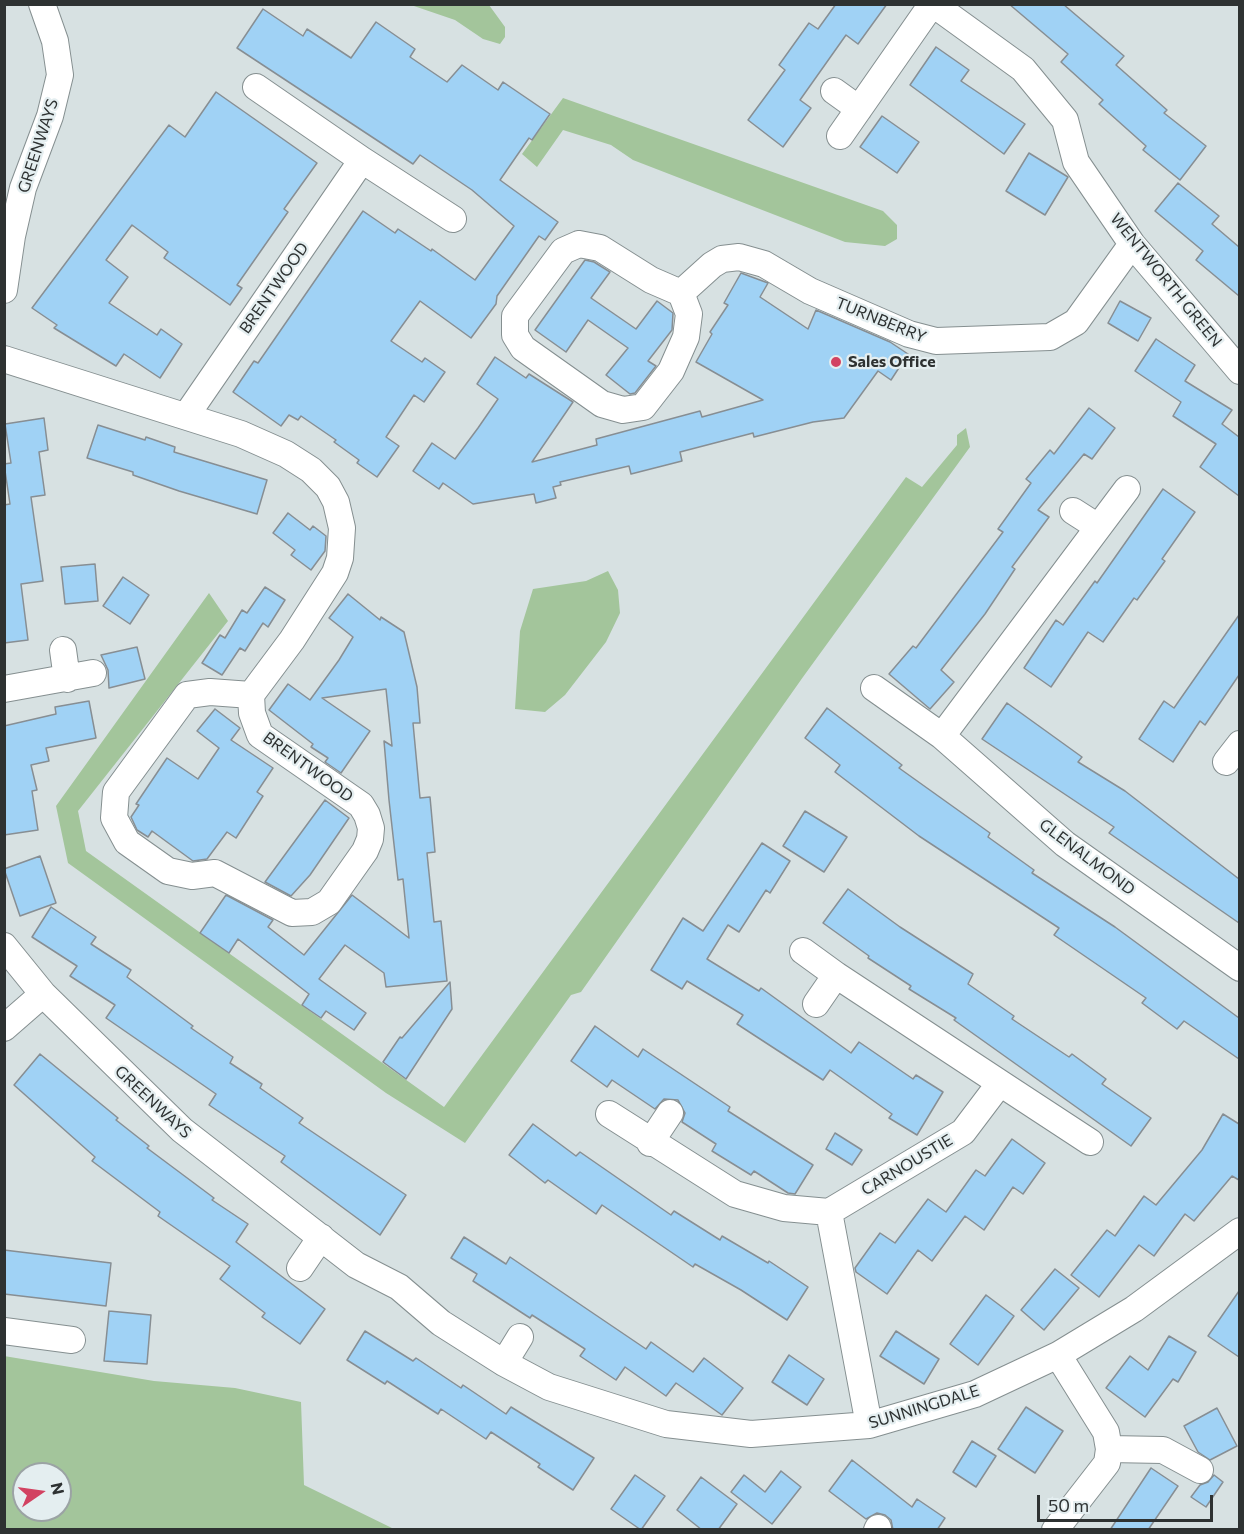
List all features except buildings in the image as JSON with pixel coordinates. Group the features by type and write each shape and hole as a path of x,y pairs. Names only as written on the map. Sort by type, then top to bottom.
{"street":[{"name":"GREENWAYS","path":"4,290 12,236 23,188 50,116 60,75 55,41 42,4"},
{"name":"WENTWORTH GREEN","path":"840,136 933,4 1023,69 1065,120 1076,162 1132,244 1239,371"},
{"path":"256,87 453,219"},
{"path":"834,91 859,109"},
{"name":"BRENTWOOD","path":"186,416 362,160"},
{"path":"579,244 600,248 651,280 681,294 689,314 686,337 671,371 643,407 623,410 602,404 523,348 516,335 515,316 563,251 579,244"},
{"name":"TURNBERRY","path":"681,294 712,265 722,259 739,257 764,264 810,291 909,334 936,341 1050,337 1076,322 1132,244"},
{"path":"4,359 250,438 286,453 311,470 328,487 336,502 342,528 340,558 335,573 292,640 250,694"},
{"path":"942,736 1127,489"},
{"path":"1074,511 1098,527"},
{"path":"63,650 67,679"},
{"path":"4,689 93,673"},
{"name":"GLENALMOND","path":"874,688 942,736 1065,844 1239,968"},
{"name":"BRENTWOOD","path":"210,692 250,694 252,713 260,735 361,805 371,828 365,851 329,902 312,912 292,913 215,873 192,876 168,871 127,842 114,818 116,792 187,695 210,692"},
{"name":"GREENWAYS","path":"4,945 43,994 182,1130 356,1265 399,1287 441,1323"},
{"path":"803,951 1090,1142"},
{"path":"816,1004 836,975"},
{"path":"4,1028 43,994"},
{"name":"CARNOUSTIE","path":"829,1212 963,1132 1000,1083"},
{"path":"650,1143 670,1113"},
{"path":"609,1114 650,1143 735,1194 784,1208 829,1212 869,1425"},
{"name":"SUNNINGDALE","path":"441,1323 504,1363 549,1387 666,1424 751,1434 869,1425 975,1394 1058,1355 1134,1310 1239,1231"},
{"path":"300,1268 321,1237"},
{"path":"4,1331 72,1340"},
{"path":"504,1363 520,1337"},
{"path":"1055,1530 1107,1463 1109,1449 1106,1432 1058,1355"},
{"path":"1109,1449 1163,1450 1200,1470"}],"green space":[{"path":"411,5 489,5 505,27 505,37 500,44 483,39 455,20"},
{"path":"563,98 883,211 897,225 897,239 885,246 845,242 633,160 611,145 563,130 537,167 522,154"},
{"path":"966,428 970,447 803,677 581,992 571,995 465,1143 386,1093 68,863 56,806 209,593 228,621 78,811 86,851 444,1107 906,477 922,487 957,445 957,435"},
{"path":"608,571 618,590 620,613 606,642 565,695 545,712 515,709 520,631 533,589 586,581"},
{"path":"4,1356 154,1381 235,1388 301,1402 304,1485 394,1529 5,1529"}],"place":[{"name":"Sales Office","path":"836,362"}]}
